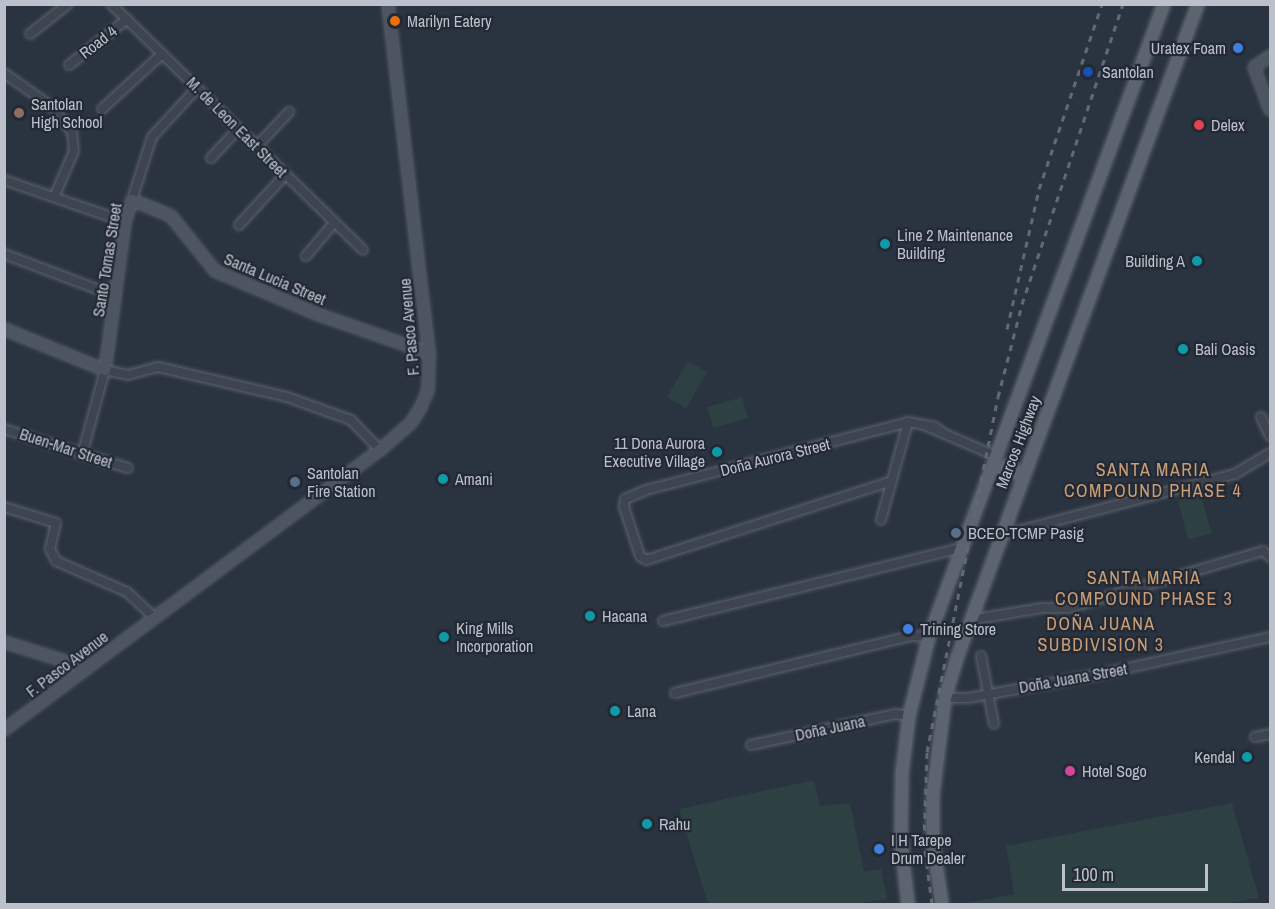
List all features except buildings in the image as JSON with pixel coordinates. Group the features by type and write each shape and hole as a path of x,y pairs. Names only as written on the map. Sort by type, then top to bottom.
{"main road":[{"name":"Marcos Highway","path":"908,904 901,842 902,773 909,716 929,637 1164,4"},
{"name":"Marcos Highway","path":"942,904 932,810 945,698 970,620 1198,4"},
{"path":"997,458 1013,462 1029,461"},
{"path":"997,458 1011,466 1022,479"}],"street":[{"path":"30,34 68,4"},
{"name":"M. de Leon East Street","path":"111,4 363,250"},
{"name":"F. Pasco Avenue","path":"4,730 10,721 87,668 380,450 411,423 421,407 428,390 429,353 388,4"},
{"name":"Road 4","path":"69,65 127,19"},
{"path":"102,109 162,54"},
{"path":"1270,56 1254,67 1270,110"},
{"path":"4,73 52,107 72,132 74,152 55,195"},
{"name":"Santo Tomas Street","path":"82,454 105,370 125,222 152,137 197,88"},
{"path":"257,146 289,112"},
{"path":"211,158 238,129"},
{"path":"239,225 285,175"},
{"path":"4,180 55,195 125,222"},
{"name":"Santa Lucia Street","path":"132,200 171,216 215,271 317,314 429,353"},
{"path":"306,256 334,223"},
{"path":"4,254 115,296"},
{"path":"4,329 105,370 128,375 158,367 287,397 351,420 380,450"},
{"path":"1261,417 1270,436"},
{"path":"880,520 908,422"},
{"name":"Doña Aurora Street","path":"889,482 646,560 640,556 625,499 646,490 908,422 935,427 997,458"},
{"name":"Buen-Mar Street","path":"4,429 128,468"},
{"path":"1002,534 1235,474 1270,453"},
{"path":"4,507 56,522 50,549 56,561 127,592 143,603 154,617"},
{"path":"663,621 924,554 961,548"},
{"path":"970,620 1042,608 1069,608 1263,551 1270,557"},
{"path":"675,693 910,636 929,637"},
{"name":"Doña Juana Street","path":"945,698 987,694 1096,675 1270,637"},
{"path":"4,642 87,668"},
{"path":"981,656 994,724"},
{"name":"Doña Juana","path":"751,746 896,714 909,716"},
{"path":"1255,736 1270,734"}],"shaded area":[{"path":"688,361 707,372 686,408 667,397"},
{"path":"742,397 748,418 713,428 707,407"},
{"path":"1201,494 1212,534 1188,540 1178,500"},
{"path":"814,780 820,806 850,803 864,872 881,869 887,899 853,904 708,904 679,809"},
{"path":"1232,803 1259,898 1225,904 962,904 1014,894 1006,846"}],"railway":[{"path":"1007,329 1039,189 1102,4"},
{"path":"932,904 924,842 927,752 998,397 1022,304 1123,4"}],"place":[{"name":"Marilyn Eatery","path":"395,21"},
{"name":"Uratex Foam","path":"1238,48"},
{"name":"Santolan","path":"1088,72"},
{"name":"Santolan High School","path":"19,113"},
{"name":"Delex","path":"1199,125"},
{"name":"Line 2 Maintenance Building","path":"885,244"},
{"name":"Building A","path":"1197,261"},
{"name":"Bali Oasis","path":"1183,349"},
{"name":"11 Dona Aurora Executive Village","path":"717,452"},
{"name":"Amani","path":"443,479"},
{"name":"Santolan Fire Station","path":"295,482"},
{"name":"BCEO-TCMP Pasig","path":"956,533"},
{"name":"Hacana","path":"590,616"},
{"name":"Trining Store","path":"908,629"},
{"name":"King Mills Incorporation","path":"444,637"},
{"name":"Lana","path":"615,711"},
{"name":"Kendal","path":"1247,757"},
{"name":"Hotel Sogo","path":"1070,771"},
{"name":"Rahu","path":"647,824"},
{"name":"I H Tarepe Drum Dealer","path":"879,849"}],"district":[{"name":"SANTA MARIA COMPOUND PHASE 4","path":"1153,481"},
{"name":"SANTA MARIA COMPOUND PHASE 3","path":"1144,589"},
{"name":"DOÑA JUANA SUBDIVISION 3","path":"1101,635"}]}
